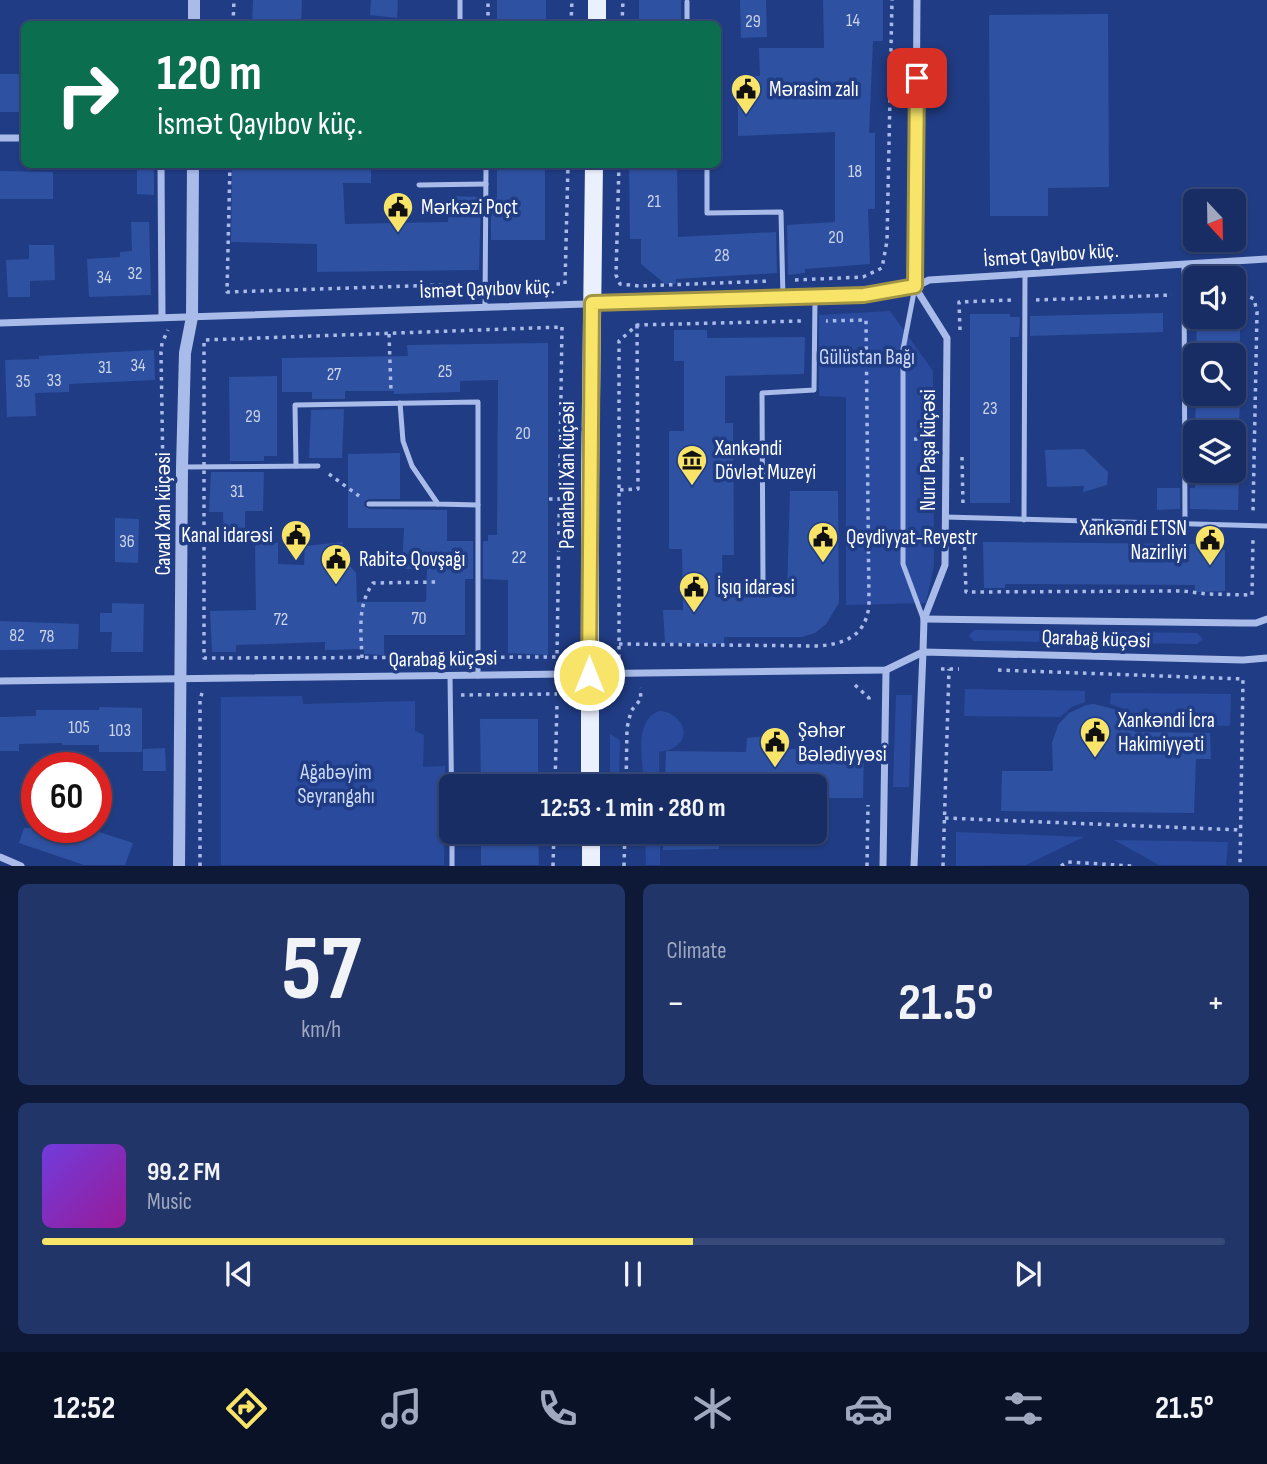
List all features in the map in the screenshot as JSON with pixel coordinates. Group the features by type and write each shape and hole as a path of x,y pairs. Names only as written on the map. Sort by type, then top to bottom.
{"main road":[{"path":"597,0 597,21"},
{"name":"Pənahəli Xan küçəsi","path":"590,774 594,168"},
{"path":"591,844 591,866"}],"street":[{"path":"194,0 194,21"},
{"name":"Nuru Paşa küçəsi","path":"914,866 924,619 945,565 947,338 915,286 917,0"},
{"path":"0,138 21,138"},
{"path":"161,168 162,317"},
{"name":"Cavad Xan küçəsi","path":"179,866 182,467 185,353 192,317 193,168"},
{"name":"İsmət Qayıbov küç.","path":"0,323 864,295 915,286 929,280 1267,259"},
{"name":"Qarabağ küçəsi","path":"924,619 1243,624 1267,619"},
{"path":"883,866 886,670 923,652"},
{"name":"Qarabağ küçəsi","path":"923,652 1243,660 1267,658"},
{"name":"Qarabağ küçəsi","path":"0,681 886,670"},
{"path":"0,857 21,866"}],"lane":[{"path":"460,0 460,21"},
{"path":"687,2 687,21"},
{"path":"485,307 486,168"},
{"path":"707,168 707,213 781,212 783,298"},
{"path":"419,185 486,184"},
{"path":"1024,520 1025,274"},
{"name":"Nuru Paşa küçəsi","path":"915,286 903,349 903,564 924,619"},
{"path":"763,583 762,393 814,390 815,297"},
{"path":"1184,329 1185,524"},
{"path":"296,466 295,405 478,402 478,676"},
{"path":"400,403 403,440 412,466 438,504"},
{"path":"182,467 318,466"},
{"path":"369,503 478,505"},
{"path":"945,517 1267,526"},
{"path":"450,676 451,774"},
{"path":"452,844 452,866"}],"path":[{"path":"233,21 234,0"},
{"path":"488,0 488,21"},
{"path":"571,21 572,0"},
{"path":"622,21 623,0"},
{"path":"619,168 616,275 620,284 639,286 863,277 882,268 887,241 892,0"},
{"path":"230,168 227,292 565,284 568,168"},
{"path":"959,302 1183,295"},
{"path":"619,645 830,645 841,643 853,636 862,626 868,615 869,605 866,320 637,325 620,341 620,491 619,645 619,658"},
{"path":"620,491 638,489 637,325"},
{"path":"562,327 558,657 204,658 204,340 389,334 562,327"},
{"path":"389,334 391,403"},
{"path":"911,439 940,440"},
{"path":"318,466 369,503"},
{"path":"550,499 560,499"},
{"path":"362,658 360,608 364,595 373,583 437,582"},
{"path":"941,669 966,669"},
{"path":"943,866 948,669"},
{"path":"994,670 1243,679 1240,866"},
{"path":"852,684 860,687 869,698 869,712"},
{"path":"626,774 627,728 631,711 641,699 638,690 651,688"},
{"path":"200,866 200,700 203,691"},
{"path":"450,695 557,694"},
{"path":"555,774 557,702"},
{"path":"867,866 868,796"},
{"path":"944,818 1241,830"},
{"path":"553,866 554,844"},
{"path":"624,866 625,844"},
{"path":"1061,866 1067,862 1132,866"}],"green space":[{"name":"Gülüstan Bağı","path":"890,311 933,371 934,565 926,603 846,605 846,397 819,396 819,315"},
{"path":"974,630 1197,633 1203,639 1197,644 974,641 969,636"},
{"path":"965,689 1085,691 1085,702 1072,707 1060,717 964,716"},
{"path":"1111,693 1231,694 1230,726 1136,723 1124,709 1110,704"},
{"path":"896,695 912,695 909,787 893,787"},
{"name":"Ağabəyim Seyrangahı","path":"302,696 303,704 415,701 415,731 424,735 423,767 445,766 445,774 439,774 439,844 444,844 444,865 221,865 221,697"},
{"path":"659,711 672,715 681,724 683,735 674,747 659,752 659,774 643,774 641,743 651,716"},
{"path":"610,734 620,740 619,774 610,774"},
{"path":"956,832 1084,837 1026,865 956,866"},
{"path":"1114,840 1228,842 1226,865 1159,865"},
{"path":"645,844 660,844 660,865 646,865"}],"building":[{"path":"253,0 302,0 301,21 252,21"},
{"path":"371,0 398,0 397,18 370,15"},
{"path":"497,0 546,0 546,21 497,21"},
{"path":"639,0 681,0 681,21 639,21"},
{"path":"740,0 766,0 767,37 741,38"},
{"path":"823,0 883,0 883,41 873,41 869,133 875,133 875,209 868,209 870,264 805,269 805,273 788,275 787,225 835,222 835,132 738,136 738,76 760,76 759,48 824,48"},
{"path":"1108,14 1109,187 1048,188 1048,216 990,216 989,15"},
{"path":"0,74 21,74 21,112 0,112"},
{"path":"137,168 152,168 154,195 137,194"},
{"path":"232,168 371,168 371,183 343,183 345,224 448,222 449,196 481,197 479,270 317,272 317,244 231,242"},
{"path":"497,168 545,168 545,240 491,240 491,198 497,198"},
{"path":"629,168 677,168 678,237 776,232 777,273 676,279 676,284 665,284 641,264 641,239 630,239"},
{"path":"0,171 53,172 53,199 0,199"},
{"path":"131,222 149,222 151,295 89,297 87,259 120,257 120,252 132,251"},
{"path":"29,245 54,245 55,280 30,281 30,297 8,297 6,260 29,259"},
{"path":"1163,313 1163,332 1030,336 1030,316"},
{"path":"970,314 1010,314 1010,317 1020,317 1019,337 1010,337 1010,503 970,503"},
{"path":"1197,329 1240,329 1240,343 1196,343"},
{"path":"674,330 707,330 707,338 805,337 804,374 725,376 725,423 733,423 734,555 722,555 723,595 787,593 790,491 838,491 839,603 826,624 815,633 802,637 724,637 724,644 665,643 663,610 683,610 682,549 669,549 669,431 684,431 684,361 674,361"},
{"path":"548,343 548,655 508,653 508,580 483,579 483,541 488,541 488,535 497,535 498,380 460,381 460,392 394,394 394,391 345,391 345,399 312,399 312,392 282,392 282,358 408,356 407,345"},
{"path":"154,350 155,380 69,384 69,392 35,393 36,416 7,417 5,360"},
{"path":"277,376 277,456 264,456 264,461 230,461 229,377"},
{"path":"1196,406 1240,406 1239,420 1195,420"},
{"path":"344,409 342,458 309,458 311,410"},
{"path":"1084,449 1108,472 1107,485 1083,492 1084,486 1047,487 1045,450"},
{"path":"400,453 400,499 368,499 364,506 369,509 447,510 447,541 473,541 473,579 465,579 465,635 384,635 384,655 364,654 364,649 325,650 325,642 236,645 236,652 212,652 210,611 256,610 255,543 278,543 278,564 304,565 305,546 343,542 343,558 356,573 357,602 426,602 427,569 402,569 404,528 348,528 348,454"},
{"path":"211,472 264,472 263,511 245,511 245,544 224,545 223,512 209,512"},
{"path":"1195,483 1239,483 1238,510 1190,509 1190,488 1195,488"},
{"path":"1157,488 1180,488 1180,509 1157,510"},
{"path":"115,518 139,519 138,563 115,562"},
{"path":"983,542 1196,544 1196,549 1225,550 1225,591 1195,592 1195,585 1005,584 1005,588 984,588"},
{"path":"112,603 144,604 143,652 111,652 112,632 100,632 100,613 112,613"},
{"path":"0,621 79,624 78,649 0,650"},
{"name":"Xankəndi İcra Hakimiyyəti","path":"1094,704 1114,709 1129,722 1135,732 1210,733 1211,759 1196,759 1194,813 1001,811 1002,771 1053,771 1052,743 1058,725 1069,713"},
{"path":"99,707 142,708 142,752 99,752 99,745 62,743 19,744 19,751 0,751 0,717 36,716 36,710 99,710"},
{"path":"480,719 538,719 538,774 481,774"},
{"name":"Şəhər Bələdiyyəsi","path":"747,738 787,738 786,749 864,750 863,798 827,798 827,774 665,774 666,751 746,752"},
{"path":"165,748 166,771 143,771 143,749"},
{"path":"112,836 133,843 125,865 84,865 19,843 21,837 21,843 112,843"},
{"path":"481,844 538,844 539,865 481,865"},
{"path":"663,844 719,844 719,849 663,850"}],"place":[{"name":"Mərasim zalı","path":"746,116"},
{"name":"Mərkəzi Poçt","path":"398,234"},
{"name":"Xankəndi Dövlət Muzeyi","path":"692,487"},
{"name":"Kanal idarəsi","path":"296,562"},
{"name":"Qeydiyyat-Reyestr","path":"823,564"},
{"name":"Xankəndi ETSN Nazirliyi","path":"1210,567"},
{"name":"Rabitə Qovşağı","path":"336,586"},
{"name":"İşıq idarəsi","path":"694,614"},
{"name":"Xankəndi İcra Hakimiyyəti","path":"1095,759"},
{"name":"Şəhər Bələdiyyəsi","path":"775,769"}],"route":[{"path":"589,675 592,303 864,295 915,286 917,78"}]}
